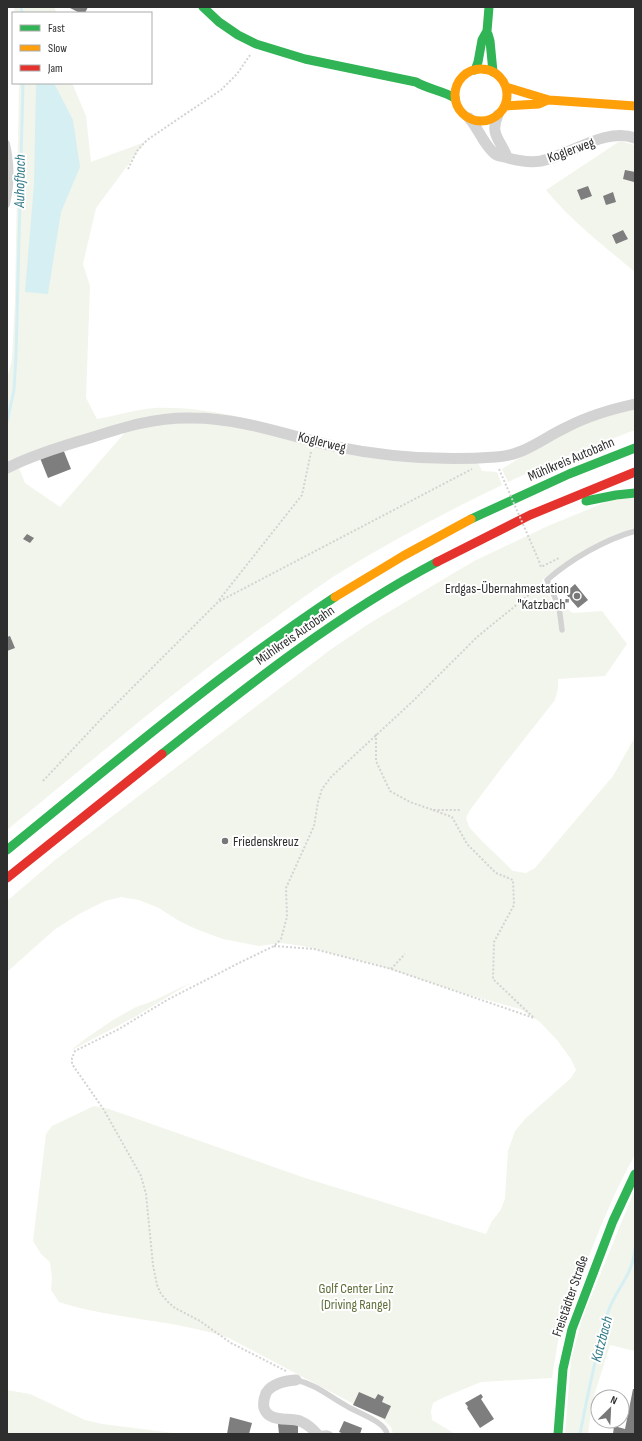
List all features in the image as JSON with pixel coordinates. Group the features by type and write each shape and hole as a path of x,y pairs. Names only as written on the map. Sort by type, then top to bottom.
{"main road":[{"path":"203,7 228,29 256,44 305,59 416,82 426,88 448,94 455,98"},
{"path":"489,7 487,31 490,41 493,72"},
{"path":"475,70 482,40 487,31"},
{"path":"483,69 493,72 501,79 506,87 508,96 505,106 498,115 486,122 469,118 459,110 455,98 455,90 458,82 467,73 475,70 483,69"},
{"path":"416,82 427,80 438,81"},
{"path":"448,82 458,82"},
{"path":"506,87 515,91 539,95 549,100 635,106"},
{"path":"505,106 538,104 549,100"},
{"name":"Mühlkreis Autobahn","path":"7,850 224,676 336,596 419,546 501,504 561,477 635,448"},
{"name":"Mühlkreis Autobahn","path":"7,878 238,693 302,646 362,605 404,580 506,527 549,507 635,472"},
{"path":"549,507 635,493"},
{"name":"Freistädter Straße","path":"558,1434 563,1369 572,1328 613,1221 635,1174"}],"street":[{"path":"498,115 495,132 506,157"},
{"name":"Koglerweg","path":"469,118 491,151 499,157 506,157 523,162 537,162 553,158 611,136 622,134 635,138"},
{"name":"Koglerweg","path":"7,468 16,463 68,444 131,425 173,418 229,421 357,450 413,457 504,457 523,451 568,426 603,413 635,404"},
{"path":"296,1380 272,1386 265,1395 263,1401 264,1407 267,1414 271,1417 299,1421 312,1428 317,1434"}],"lane":[{"path":"7,143 11,181 7,205"},
{"path":"562,630 559,607 547,580 571,561 613,539 635,531"},
{"path":"296,1380 313,1386 345,1406 375,1421 386,1431 387,1434"},
{"path":"317,1434 330,1434"}],"path":[{"path":"128,169 138,151 148,140 221,90 246,63 256,44"},
{"path":"43,781 104,716 218,602 302,495 313,441"},
{"path":"218,602 473,468"},
{"path":"498,469 541,567 560,558 564,566"},
{"path":"296,1380 290,1373 231,1343 200,1321 180,1311 169,1303 161,1294 157,1285 153,1266 146,1194 141,1176 104,1110 72,1064 72,1058 75,1052 119,1029 174,997 274,946 280,939 287,917 286,888 314,826 322,789 331,777 413,701 477,637 547,580"},
{"path":"274,946 314,949 391,969 534,1018 494,980 494,942 514,905 513,880 496,873 467,844 452,817 410,802 390,791 376,761 376,734"},
{"path":"433,810 460,810"},
{"path":"391,969 405,954"}],"green space":[{"path":"14,7 54,7 56,12 15,12"},
{"path":"19,84 72,84 86,116 91,162 145,142 96,208 83,264 90,286 86,398 97,419 155,408 178,408 202,410 248,419 185,415 7,464 7,379 12,360 15,300"},
{"path":"620,141 635,145 635,272 577,223 546,190"},
{"path":"635,408 635,430 552,462 508,482 502,469 538,446 585,422"},
{"path":"210,422 287,436 477,461 482,471 497,472 502,485 442,515 332,577 254,633 191,681 7,830 7,471 18,465 25,483 60,507 128,429 144,424"},
{"name":"Golf Center Linz (Driving Range)","path":"635,490 635,527 598,544 575,557 542,580 555,608 562,606 573,613 602,611 627,644 605,676 558,679 558,688 555,700 503,766 470,810 466,818 469,827 513,871 526,873 535,868 613,776 635,737 635,1155 614,1196 562,1327 558,1341 552,1378 481,1382 433,1403 431,1411 432,1420 455,1434 393,1434 391,1427 384,1420 229,1338 187,1327 101,1313 59,1302 51,1290 52,1278 50,1262 41,1254 33,1241 46,1134 52,1126 94,1106 109,1109 302,1177 486,1234 492,1221 500,1211 505,1199 508,1151 515,1131 526,1118 571,1078 576,1070 571,1059 557,1040 540,1022 520,1009 462,993 377,965 303,946 281,943 259,946 223,939 179,921 159,908 139,900 121,897 105,901 79,914 54,930 7,972 7,901 55,860 330,650 370,623 474,561 548,526"},
{"path":"192,982 133,1018 70,1051 113,1020 136,1007 153,1001"},
{"path":"635,1189 635,1351 610,1345 596,1389 590,1389 590,1420 588,1434 565,1434 571,1360 582,1319"},
{"path":"7,1390 30,1394 85,1420 102,1424 181,1434 7,1434"}],"water":[{"path":"36,84 55,84 73,120 80,167 61,212 48,294 25,292 34,184"}],"building":[{"path":"68,7 88,7 86,12 78,12"},
{"path":"625,170 635,172 634,182 623,179"},
{"path":"588,186 592,196 581,200 577,190"},
{"path":"613,192 616,202 606,205 603,196"},
{"path":"623,230 628,239 616,244 612,235"},
{"path":"63,449 71,469 48,478 40,458"},
{"path":"27,534 34,538 30,543 23,539"},
{"name":"Erdgas-Übernahmestation \"Katzbach\"","path":"575,584 588,600 578,608 565,593"},
{"path":"10,636 15,648 7,651 7,637"},
{"path":"633,1389 635,1389 635,1434 613,1434 614,1429 630,1429 630,1404"},
{"path":"359,1392 375,1399 378,1394 384,1397 382,1402 391,1406 385,1419 353,1405"},
{"path":"481,1394 483,1397 481,1399 494,1419 480,1428 465,1403"},
{"path":"230,1417 252,1423 249,1434 227,1434"},
{"path":"344,1421 362,1428 360,1434 344,1434 339,1432"},
{"path":"298,1423 298,1434 279,1434 278,1424"}],"waterway":[{"name":"Auhofbach","path":"21,7 22,12"},
{"name":"Auhofbach","path":"7,422 14,390 16,356 23,84"},
{"name":"Katzbach","path":"580,1434 596,1357 608,1312 628,1274 634,1258 635,1248"}],"traffic: fast":[{"path":"203,7 219,22 238,35 256,44 305,59 416,82 455,98"},
{"path":"475,70 482,40 487,31 489,7"},
{"path":"488,34 493,72"},
{"path":"471,519 569,474 635,448"},
{"path":"586,501 635,493"},
{"path":"162,754 261,676 329,628 364,605 437,562"},
{"path":"7,850 168,719 250,656 335,597"},
{"path":"558,1434 563,1369 572,1329 613,1221 635,1174"}],"traffic: slow":[{"path":"476,69 486,69 500,76 507,90 507,95 507,100 500,114 486,121 476,121 466,117 459,110 455,100 455,90 459,80 466,73 476,69"},
{"path":"506,87 549,100 635,106"},
{"path":"505,106 539,104 548,100"},
{"path":"335,597 403,556 471,519"}],"traffic: jam":[{"path":"437,562 530,515 635,472"},
{"path":"7,878 162,754"}],"place":[{"name":"Erdgas-Übernahmestation \"Katzbach\"","path":"577,596"},
{"name":"Friedenskreuz","path":"225,841"}]}
